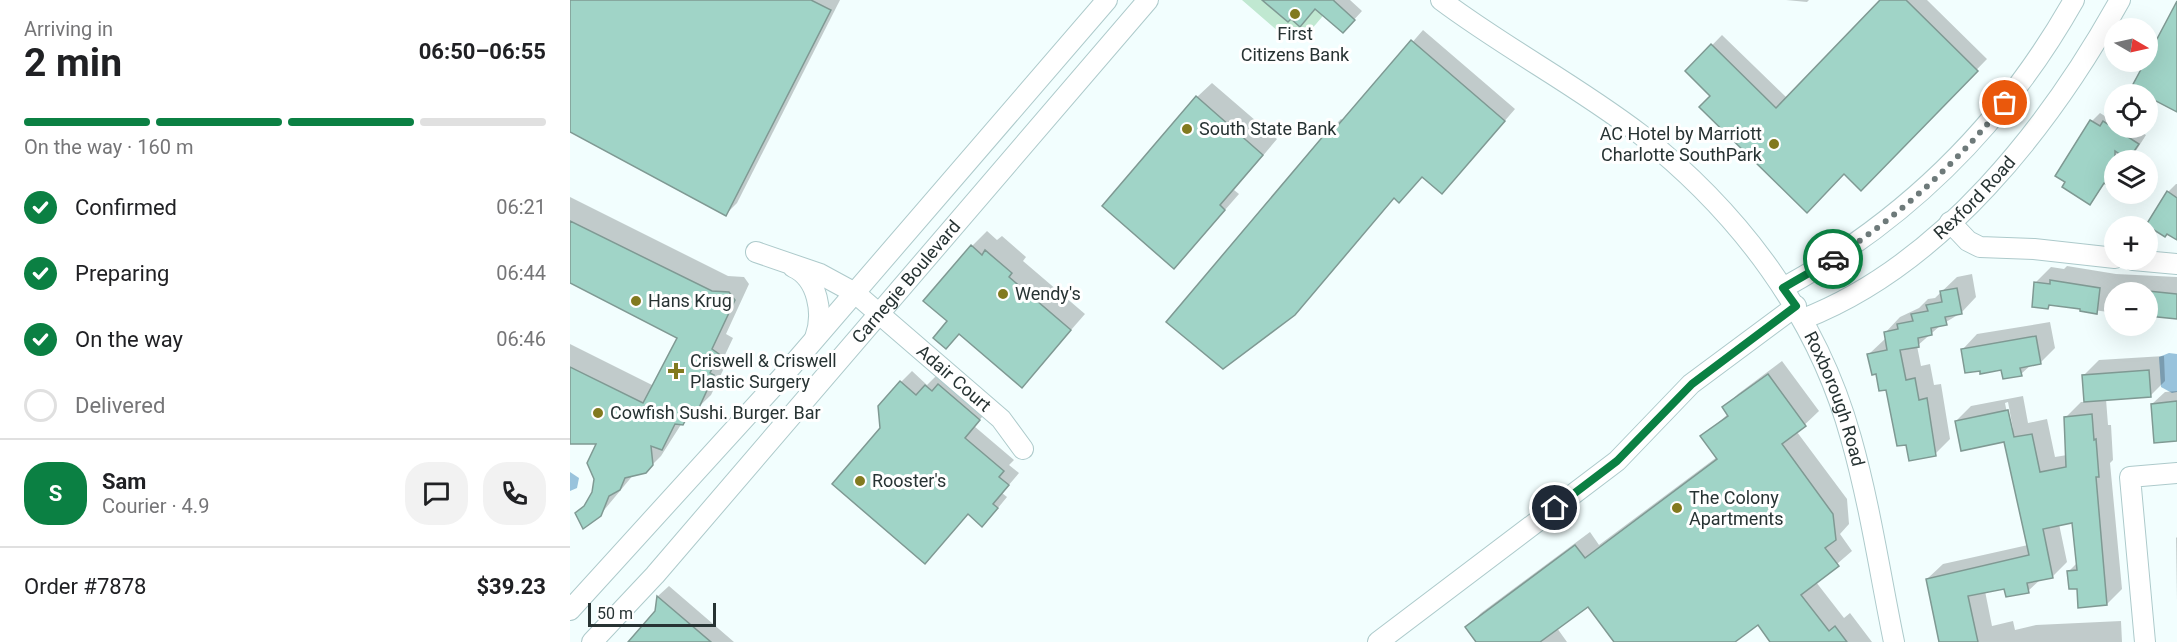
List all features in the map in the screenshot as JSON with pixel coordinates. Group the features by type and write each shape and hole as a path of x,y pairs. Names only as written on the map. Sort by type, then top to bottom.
{"street":[{"name":"Carnegie Boulevard","path":"570,610 815,339 1107,0"},
{"name":"Carnegie Boulevard","path":"592,642 634,599 1148,0"},
{"name":"Roxborough Road","path":"1441,0 1492,37 1617,118 1661,152 1739,228 1783,288 1799,312 1819,352 1851,436 1894,642"},
{"path":"1783,288 1861,241 1910,204 1933,182 2005,103 2056,31 2074,0"},
{"name":"Rexford Road","path":"1378,642 1617,461 1692,384 1799,312 1833,305 1878,279 1950,222 2003,168 2042,121 2075,76 2120,0"},
{"path":"1950,222 1968,241 1980,247 2022,248 2104,257"},
{"path":"756,252 801,270 815,294 820,316 815,339"},
{"path":"2158,262 2177,264"},
{"name":"Adair Court","path":"785,264 820,274 855,293 1000,418 1023,449"},
{"path":"2145,642 2130,477 2177,473"}],"green space":[{"path":"1242,0 1335,0 1314,27 1293,39 1286,38"}],"water":[{"path":"2169,353 2177,354 2177,392 2172,393 2161,387 2159,357"},
{"path":"570,472 579,478 577,488 570,491"}],"building":[{"path":"570,0 811,0 831,10 726,216 570,132"},
{"name":"First Citizens Bank","path":"1262,0 1333,0 1355,20 1343,33 1315,9 1300,27 1291,19 1288,22"},
{"path":"1880,0 1906,0 1978,71 1861,191 1844,174 1807,213 1699,107 1710,96 1685,71 1711,44 1776,108"},
{"path":"2177,1 2177,112 2158,102 2158,84 2133,84 2140,72 2158,72 2158,37"},
{"path":"1411,40 1505,121 1442,194 1422,177 1399,203 1394,198 1295,315 1223,369 1166,322 1330,128 1333,131"},
{"path":"1196,96 1263,155 1220,205 1225,210 1174,269 1102,206"},
{"path":"2090,120 2100,126 2104,122 2104,138 2130,138 2139,144 2135,150 2104,150 2104,183 2090,205 2062,187 2065,182 2055,176"},
{"path":"2167,191 2177,198 2177,240 2167,234 2165,237 2158,233 2158,216 2152,216"},
{"path":"570,221 712,291 729,292 735,300 712,349 719,354 710,373 714,375 697,412 691,410 683,425 675,424 662,450 651,446 653,465 646,473 625,478 620,490 609,496 601,516 583,529 575,513 584,506 592,492 594,479 587,463 596,444 570,444 570,367 643,403 677,338 570,283"},
{"path":"971,245 982,255 985,250 1012,273 1009,277 1071,330 1022,388 959,334 946,349 933,338 947,321 923,301"},
{"path":"2050,280 2100,288 2097,314 2049,305 2048,309 2032,307 2034,282 2050,284"},
{"path":"1957,288 1962,314 1945,317 1947,325 1931,328 1932,335 1918,338 1919,347 1900,350 1906,380 1915,378 1919,400 1927,398 1936,456 1909,461 1906,445 1897,446 1886,390 1879,391 1876,374 1872,375 1867,354 1887,350 1884,332 1898,329 1897,324 1913,321 1911,314 1928,311 1926,305 1942,302 1940,291"},
{"path":"2158,292 2177,294 2177,319 2158,317"},
{"path":"2036,336 2041,364 2020,368 2022,376 2003,379 2001,370 1980,374 1980,371 1965,373 1961,349"},
{"path":"2149,370 2151,397 2084,402 2082,375"},
{"name":"The Colony Apartments","path":"1768,374 1806,426 1782,444 1833,514 1836,540 1825,548 1839,566 1801,595 1829,631 1835,626 1847,642 1770,642 1758,625 1735,642 1614,642 1588,607 1540,642 1476,642 1465,627 1575,545 1585,558 1717,459 1700,436 1728,416 1722,407"},
{"path":"900,381 916,395 925,385 932,391 938,384 980,420 965,438 1004,471 999,477 1009,485 993,504 998,508 982,527 968,514 925,564 832,484 880,428 878,406"},
{"path":"2177,401 2177,441 2154,443 2151,404"},
{"path":"2008,410 2014,437 2032,434 2040,472 2066,467 2064,417 2092,414 2099,477 2096,477 2107,605 2078,608 2077,589 2069,589 2067,571 2077,570 2072,523 2043,529 2053,578 2027,583 2029,593 2006,597 2004,589 1968,596 1978,642 1939,642 1926,579 2029,555 2004,442 1961,451 1955,421"},
{"path":"657,596 711,642 628,642 655,611"}],"way so far":[{"path":"1833,259 1910,204 1989,123 2005,103"}],"place":[{"name":"First Citizens Bank","path":"1295,14"},
{"name":"South State Bank","path":"1187,129"},
{"name":"AC Hotel by Marriott Charlotte SouthPark","path":"1774,144"},
{"name":"Wendy's","path":"1003,294"},
{"name":"Hans Krug","path":"636,301"},
{"name":"Criswell & Criswell Plastic Surgery","path":"676,371"},
{"name":"Cowfish Sushi. Burger. Bar","path":"598,413"},
{"name":"Rooster's","path":"860,481"},
{"name":"The Colony Apartments","path":"1677,508"}],"route":[{"path":"1555,508 1617,461 1692,384 1796,306 1783,288 1833,259"}]}
